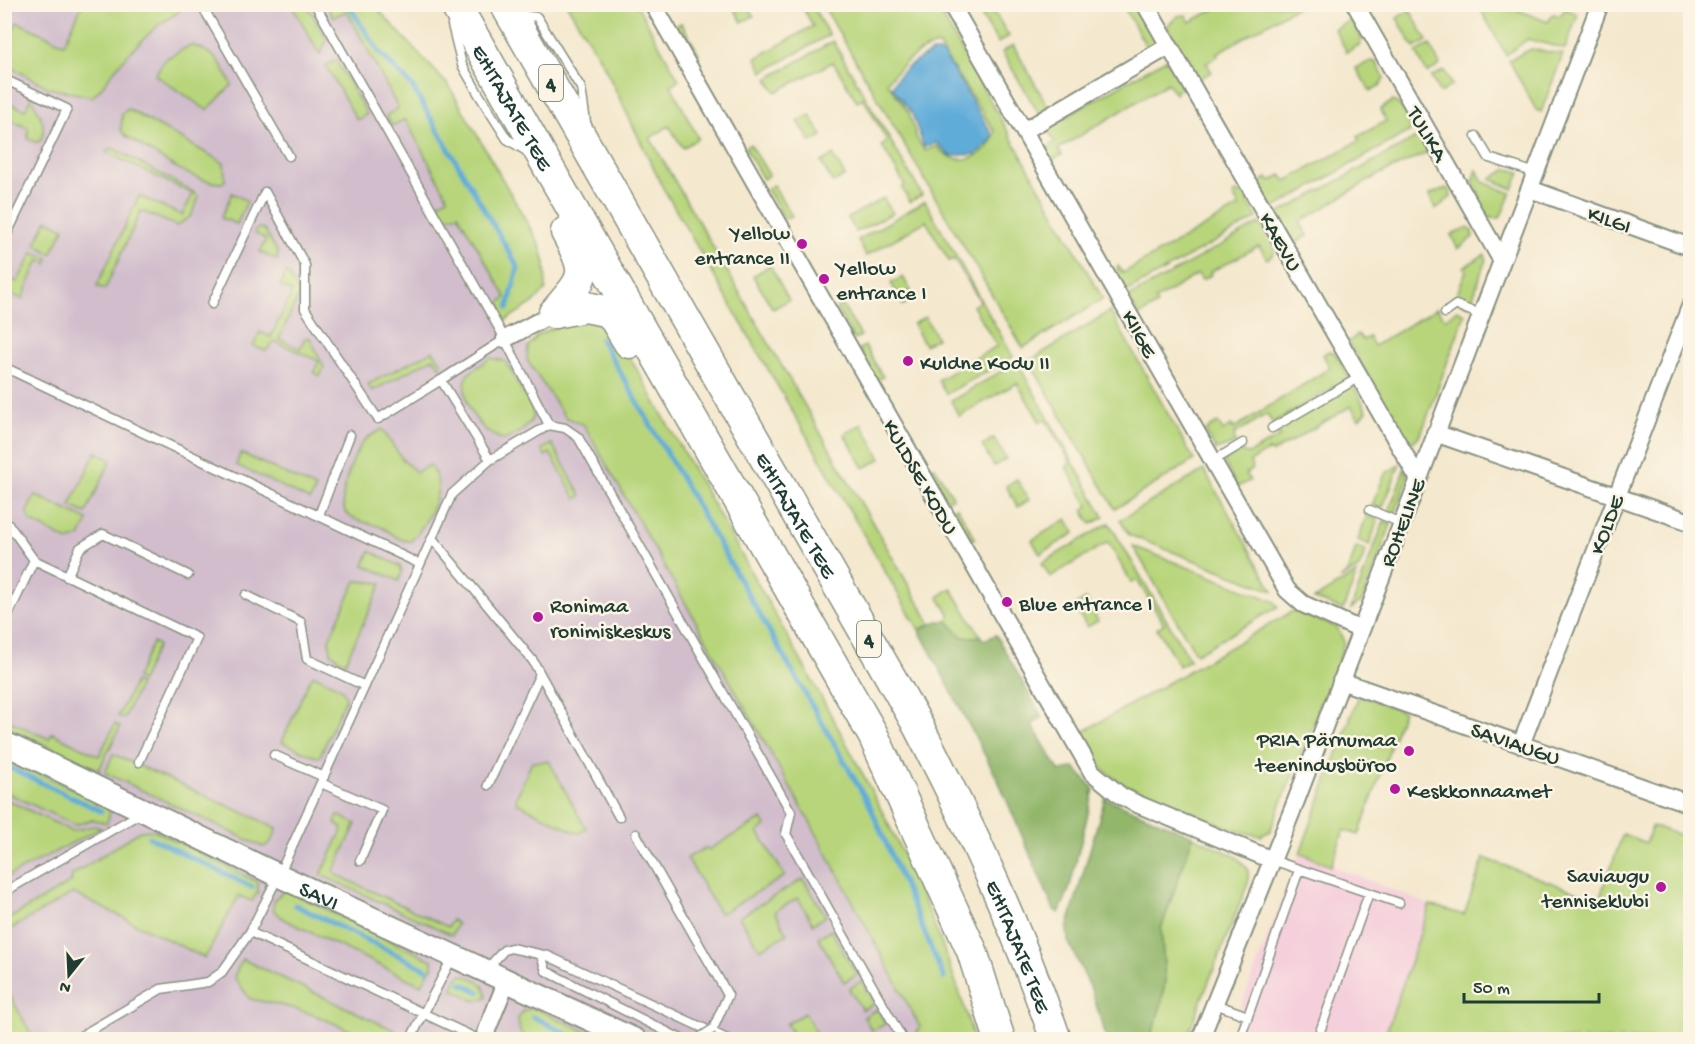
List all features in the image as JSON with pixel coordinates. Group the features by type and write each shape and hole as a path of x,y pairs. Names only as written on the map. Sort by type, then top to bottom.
{"highway":[{"name":"EHITAJATE TEE","path":"508,9 915,720 961,808 1034,977 1056,1040"},
{"name":"EHITAJATE TEE","path":"451,11 544,161 873,735 972,951 1000,1040"},
{"path":"451,11 519,146 582,261 580,282 554,313"},
{"path":"554,313 586,307 610,312 663,396 690,414"}],"street":[{"name":"KULDSE KODU","path":"653,4 1092,772 1121,796 1135,803 1272,860"},
{"name":"KIIGE","path":"951,4 1287,590 1303,604 1361,630"},
{"name":"KAEVU","path":"1145,4 1418,478"},
{"name":"TULIKA","path":"1355,4 1502,261"},
{"name":"ROHELINE","path":"1200,1040 1361,630 1600,4"},
{"path":"1023,131 1169,46"},
{"name":"KILGI","path":"1530,189 1690,247"},
{"name":"KOLDE","path":"1522,742 1690,307"},
{"path":"505,339 554,313"},
{"path":"1435,434 1690,522"},
{"name":"SAVIAUGU","path":"1341,681 1522,742 1690,804"},
{"name":"SAVI","path":"4,743 279,875 635,1040"},
{"path":"972,951 964,973 982,1026 983,1040"},
{"path":"482,1040 507,980"}],"lane":[{"path":"201,4 289,156"},
{"path":"315,4 505,339 549,425"},
{"path":"4,79 67,109 4,240"},
{"path":"1476,136 1489,158 1536,173"},
{"path":"519,146 544,161"},
{"path":"212,304 265,192 305,265 305,309 378,419 505,339"},
{"path":"1445,312 1456,305 1481,315"},
{"path":"4,367 420,564"},
{"path":"1272,428 1360,377"},
{"path":"441,380 490,460"},
{"path":"74,1040 160,989 208,982 222,972 250,932 279,875 452,494 490,460 549,425 565,428 578,437 584,447 791,812 786,834 903,1040"},
{"path":"319,515 350,435"},
{"path":"1213,461 1243,443"},
{"path":"1370,510 1401,523"},
{"path":"4,522 9,525 34,560 197,639 139,762"},
{"path":"67,577 80,548 103,534 188,575"},
{"path":"432,538 533,661 619,817"},
{"path":"4,624 34,560"},
{"path":"246,595 301,622 307,659 364,687"},
{"path":"488,785 540,674"},
{"path":"274,755 382,810 360,861"},
{"path":"4,892 146,810"},
{"path":"636,834 728,995 713,1029 696,1040"},
{"path":"1272,860 1399,903"},
{"path":"1244,1040 1240,1038 1299,870"},
{"path":"1317,1040 1369,893"},
{"path":"250,932 482,1040"},
{"path":"486,970 504,950 511,948 541,954 729,1040"},
{"path":"541,954 546,971 683,1040"},
{"path":"410,1040 453,955"},
{"path":"1215,1004 1248,1016"}],"shaded area":[{"path":"326,4 333,17 347,11 398,108 386,116 392,126 405,118 448,198 438,203 446,218 458,214 506,298 495,309 503,322 528,346 527,360 565,417 584,424 815,831 920,1027 913,1040 5,1040 5,5"},
{"path":"1300,853 1430,905 1384,1039 1228,1040"}],"green space":[{"path":"82,4 183,5 178,12 159,25 135,48 92,97 49,88 5,64 5,48 17,22 64,44"},
{"path":"292,5 307,5 327,39 320,55"},
{"path":"326,5 374,5 449,86 540,245 545,263 546,290 533,303 503,322 495,308 506,297 458,214 446,218 438,203 448,198 405,119 392,126 386,116 398,108 347,11 333,17"},
{"path":"567,5 637,5 679,80 671,85 698,138 683,148 669,126 650,138 931,624 919,630 663,188 602,62"},
{"path":"732,5 747,5 754,16 742,22"},
{"path":"801,5 812,5 829,35 763,72 756,58 813,26"},
{"path":"823,5 936,5 1103,299 1023,348","holes":["938,45 995,132 986,149 970,158 953,158 937,146 925,151 917,139 909,113 887,82 910,59 923,50"]},
{"path":"975,5 990,5 1009,36 998,43"},
{"path":"1123,5 1135,5 1157,43 1147,48"},
{"path":"1222,5 1300,5 1217,53 1218,56 1206,63 1212,72 1196,80 1167,26 1178,16 1186,15 1190,22"},
{"path":"1478,5 1516,5 1515,9 1548,22 1553,14 1560,16 1565,9 1578,14 1565,49 1528,39 1506,55"},
{"path":"1410,10 1427,41 1414,48 1397,18"},
{"path":"1349,21 1354,23 1362,39 1359,45 1347,52 1334,29"},
{"path":"681,23 699,54 693,57 675,26"},
{"path":"833,41 922,195 910,202 902,188 905,185 882,146 887,141 863,98 857,101 833,62 776,92 767,79"},
{"path":"191,45 206,51 217,59 232,85 207,110 155,75 165,59"},
{"path":"1013,45 1047,105 1047,109 1039,114 1002,52"},
{"path":"1430,45 1440,65 1427,73 1416,52"},
{"path":"1531,49 1563,54 1541,112 1536,110 1509,60"},
{"path":"1166,59 1181,85 1175,94 1168,83 1058,149 1062,155 1054,159 1048,157 1045,150 1055,142 1046,128"},
{"path":"336,60 367,114 357,120 326,66"},
{"path":"1371,61 1376,62 1384,78 1381,85 1370,91 1356,68"},
{"path":"1444,70 1452,85 1440,93 1431,77"},
{"path":"31,98 43,124 40,141 36,142 28,139 28,128 5,117 5,101 25,110"},
{"path":"1393,101 1406,113 1410,122 1410,131 1271,210 1260,191 1262,181 1267,178 1270,182 1281,175 1286,181 1359,141 1357,137 1386,121 1380,109"},
{"path":"128,109 224,163 225,180 222,183 211,182 185,173 126,136 121,130 122,114"},
{"path":"810,115 822,136 811,142 798,121"},
{"path":"1416,138 1422,140 1429,152 1378,175 1300,222 1308,236 1297,242 1289,240 1276,215"},
{"path":"750,144 769,175 763,179 745,148"},
{"path":"112,148 199,197 191,216 177,226 141,211 105,289 97,286 139,196 182,215 193,194 106,152"},
{"path":"833,155 845,176 833,183 821,162"},
{"path":"1508,169 1520,172 1513,189 1490,179"},
{"path":"1477,170 1483,182 1511,193 1500,218 1486,216 1472,197 1479,193 1473,182"},
{"path":"773,185 792,216 785,219 767,189"},
{"path":"1446,188 1450,191 1451,197 1436,209 1429,195"},
{"path":"1237,192 1245,195 1257,218 1126,292 1116,274 1118,266 1123,273 1239,207 1233,195"},
{"path":"232,193 247,201 237,224 221,218"},
{"path":"883,198 893,213 856,232 848,218"},
{"path":"925,201 1013,357 946,394 938,380 997,346 973,306 980,301 954,259 949,261 926,221 866,256 858,240"},
{"path":"47,220 64,228 52,253 35,244"},
{"path":"1260,223 1275,249 1273,255 1267,259 1259,246 1210,272 1211,275 1202,280 1198,274 1155,300 1157,305 1139,316 1129,297"},
{"path":"259,228 264,229 278,253 277,260 260,252 266,239 256,234 255,231"},
{"path":"1468,228 1472,231 1473,237 1458,249 1451,235"},
{"path":"33,253 48,258 47,264 39,260 22,299 5,291 5,276 17,282"},
{"path":"1485,254 1486,259 1470,306 1452,299 1456,296 1466,271 1464,267"},
{"path":"770,265 789,300 773,309 753,276"},
{"path":"286,273 289,274 299,295 279,339 300,349 305,338 310,338 324,367 320,376 314,373 319,361 274,341 266,351 253,346 260,332 271,337 292,292 280,286"},
{"path":"903,277 915,298 903,305 891,283"},
{"path":"842,305 861,336 854,339 836,308"},
{"path":"1437,308 1445,319 1457,310 1465,314 1421,434 1413,442 1407,441 1348,343 1358,334 1363,340 1369,337 1374,346"},
{"path":"1110,311 1194,460 1115,509 1029,361"},
{"path":"925,317 937,338 925,345 913,324"},
{"path":"575,318 605,325 618,336 820,695 896,839 918,888 958,988 974,1039 913,1039 920,1027 815,831 584,425 565,417 527,360 528,346 539,334"},
{"path":"865,346 883,377 877,380 859,349"},
{"path":"433,351 442,364 441,368 433,358 372,391 368,384"},
{"path":"1328,351 1335,353 1350,378 1274,422 1353,384 1367,411 1359,419 1351,406 1272,453 1269,450 1250,462 1253,469 1246,474 1250,481 1237,487 1224,461 1239,451 1249,454 1280,436 1267,414 1234,434 1235,443 1216,450 1206,434 1208,429 1218,422 1223,431 1232,425 1233,429 1330,368 1323,355"},
{"path":"490,358 505,361 532,408 533,418 527,426 504,440 486,430 479,423 468,405 466,395 467,375"},
{"path":"1017,362 1104,517 1091,524 1083,510 1088,506 1066,467 1071,463 1045,419 1040,422 1017,383 959,416 951,401"},
{"path":"862,424 881,459 864,468 844,434"},
{"path":"382,429 402,459 416,472 430,465 438,482 437,495 432,509 411,541 399,538 379,526 356,520 344,509 346,479 354,458 365,440"},
{"path":"994,438 1006,459 994,466 982,445"},
{"path":"552,444 581,496 576,499 550,453 545,456 542,449"},
{"path":"96,452 111,460 86,513 70,506"},
{"path":"241,453 316,488 310,500 236,465"},
{"path":"1400,464 1382,509 1372,505 1385,474"},
{"path":"934,466 953,497 947,500 929,470"},
{"path":"1405,467 1408,479 1394,516 1388,514"},
{"path":"1204,470 1273,591 1129,535 1120,520"},
{"path":"1017,479 1029,500 1018,507 1006,486"},
{"path":"35,495 88,520 80,537 68,541 30,521 27,512"},
{"path":"957,507 975,538 969,541 951,510"},
{"path":"1367,515 1378,520 1369,545 1358,540"},
{"path":"1067,519 1075,533 1040,554 1032,540"},
{"path":"1384,521 1391,524 1362,601 1351,609"},
{"path":"1109,523 1190,660 1179,666 1157,628 1164,624 1137,580 1131,582 1108,542 1050,577 1042,563"},
{"path":"1133,546 1274,601 1278,607 1196,654"},
{"path":"1356,547 1366,551 1359,568 1340,579 1348,572"},
{"path":"370,551 400,566 402,572 399,581 364,565"},
{"path":"1357,573 1343,610 1314,599"},
{"path":"356,581 382,583 345,663 331,653 329,639"},
{"path":"951,588 981,637 962,637 948,621 949,613 938,597"},
{"path":"1086,599 1098,621 1087,627 1074,606"},
{"path":"1293,611 1337,627 1344,642 1337,666 1270,831 1261,836 1236,831 1119,782 1097,764 1079,734"},
{"path":"938,621 948,621 962,637 981,637 984,640 996,635 1042,717 1032,725 1060,772 1074,767 1094,789 1069,890 1059,913 1054,910 998,780 919,630"},
{"path":"153,642 158,645 141,681 136,678"},
{"path":"314,675 341,688 346,697 320,756 316,757 282,742 309,681"},
{"path":"135,682 140,684 124,718 118,716"},
{"path":"1359,695 1403,711 1359,835 1344,830 1331,866 1300,853"},
{"path":"5,719 49,739 52,733 99,756 115,724 120,727 99,770 5,726"},
{"path":"113,754 277,828 274,837 269,844 263,847 105,773"},
{"path":"4,757 106,804 110,812 107,823 92,820 75,825 5,792"},
{"path":"549,761 586,829 580,833 517,803 516,798 532,762"},
{"path":"1105,798 1193,836 1161,929 1165,981 1161,1005 1150,1039 1107,1039 1091,989 1068,941 1067,929"},
{"path":"5,799 72,831 94,826 101,828 5,878"},
{"path":"338,815 356,824 334,871 335,874 448,927 452,920 457,924 452,935 321,875 343,828 335,823"},
{"path":"762,819 766,826 758,832 785,876 720,914 687,858 706,848 708,850"},
{"path":"1652,826 1690,838 1690,1039 1384,1039 1430,905 1464,915 1484,858 1599,900 1623,834 1646,843"},
{"path":"154,830 258,882 258,892 252,901 239,896 205,958 73,893 5,932 5,921 71,882 72,875 140,831"},
{"path":"1193,836 1237,857 1248,869 1248,883 1186,1039 1150,1040 1161,1005 1165,981 1161,929"},
{"path":"803,879 826,916 813,924 798,898 775,911 787,934 760,949 739,917"},
{"path":"286,890 432,960 432,967 421,985 285,920 273,910 274,899"},
{"path":"831,930 857,975 844,982 818,937"},
{"path":"242,959 398,1032 390,1039 370,1037 306,1012 250,999 234,977"},
{"path":"461,975 471,977 482,984 487,997 475,1001 453,989 456,980"},
{"path":"861,981 874,1004 862,1010 849,989"},
{"path":"4,985 30,1032 31,1039 5,1039"},
{"path":"536,1009 603,1039 528,1039 520,1032 518,1019 524,1010"},
{"path":"877,1009 885,1024 872,1031 864,1017"},
{"path":"805,1013 820,1039 796,1039 786,1024"}],"water":[{"path":"932,52 939,52 945,56 992,134 992,140 976,154 950,156 937,143 924,147 912,113 892,87 904,70"}],"waterway":[{"path":"343,4 351,9 379,52 412,86 518,267 508,308"},
{"path":"601,339 870,806 944,978"},
{"path":"4,765 101,811"},
{"path":"149,837 252,887"},
{"path":"295,905 428,970"},
{"path":"461,983 479,992"},
{"path":"533,1017 578,1040"}],"place":[{"name":"Yellow entrance II","path":"802,244"},
{"name":"Yellow entrance I","path":"824,279"},
{"name":"Kuldne Kodu II","path":"908,361"},
{"name":"Blue entrance I","path":"1007,602"},
{"name":"Ronimaa ronimiskeskus","path":"538,617"},
{"name":"PRIA Pärnumaa teenindusbüroo","path":"1409,751"},
{"name":"Keskkonnaamet","path":"1395,789"},
{"name":"Saviaugu tenniseklubi","path":"1661,887"}]}
